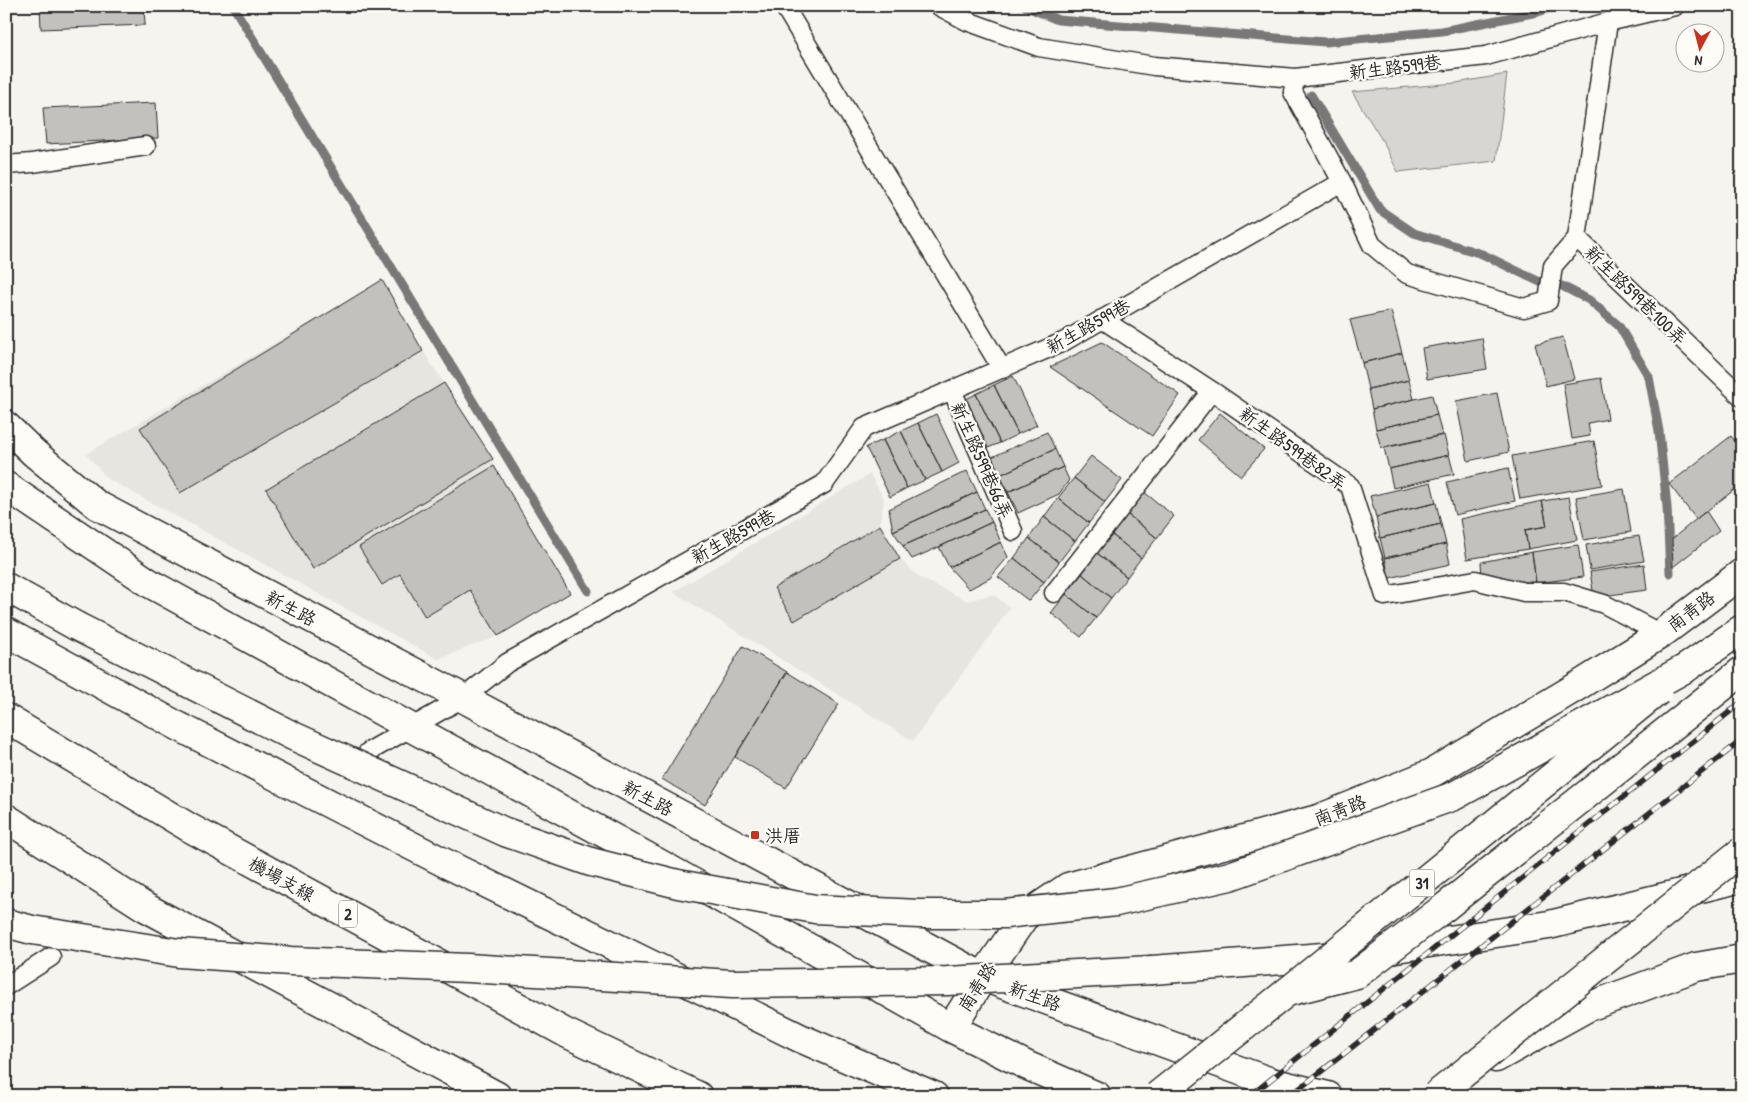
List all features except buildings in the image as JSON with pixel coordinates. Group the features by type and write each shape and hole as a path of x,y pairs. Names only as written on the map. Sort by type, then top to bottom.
{"main road":[{"name":"新生路","path":"6,426 34,453 97,505 462,698 983,978 1271,1082 1328,1096"},
{"path":"6,486 151,584 646,856 951,1028 1028,1066 1097,1096"},
{"name":"南青路","path":"951,1028 1024,918 1068,887 1318,819 1432,773 1661,634 1742,573"},
{"path":"6,587 76,626 293,736 505,832 590,862 678,884 815,909 919,914 1005,914 1116,902 1230,876 1454,796 1686,668"},
{"name":"31","path":"1156,1096 1686,668 1742,629"},
{"path":"6,632 176,725 456,869 800,1038 934,1096"},
{"path":"1287,992 1357,974 1445,907 1742,671"},
{"name":"機場支線","path":"6,718 199,833 566,1033 698,1096"},
{"path":"6,818 144,907 496,1096"},
{"path":"1435,1096 1742,851"},
{"path":"6,923 32,930 179,953 291,961 468,968 732,984 946,981 1152,970 1349,955 1540,927 1742,878"},
{"path":"1439,1096 1506,1051 1588,1007 1696,967 1742,959"}],"lane":[{"path":"784,6 1002,369"},
{"name":"新生路599巷","path":"939,6 967,21 1039,47 1154,66 1294,78 1486,56 1608,22 1674,6"},
{"path":"1577,238 1608,22"},
{"path":"1294,78 1293,92 1342,182"},
{"path":"6,165 32,163 146,146"},
{"name":"新生路599巷","path":"368,752 462,698 507,663 824,484 864,428 1063,342 1342,182"},
{"name":"新生路599巷100弄","path":"1342,182 1372,245 1407,274 1524,308 1548,301 1553,266 1577,238 1742,397"},
{"name":"新生路599巷82弄","path":"1102,320 1212,391 1350,486 1385,596 1475,580 1524,592 1564,592 1604,604 1661,634"},
{"name":"新生路599巷66弄","path":"952,390 1013,531"},
{"path":"1054,593 1212,391"},
{"path":"6,986 51,957"}],"shaded area":[{"path":"1507,74 1496,161 1398,172 1382,140 1352,92 1456,83"},
{"path":"382,280 423,351 493,459 494,466 570,593 498,636 438,659 108,479 86,454"},
{"path":"870,474 884,499 880,525 900,559 920,578 968,601 993,594 1010,608 913,741 673,592"}],"waterway":[{"path":"233,6 588,591"},
{"path":"1025,6 1058,20 1325,42 1442,31 1538,12 1556,6"},
{"path":"1311,95 1380,210 1414,233 1482,254 1540,282"},
{"path":"1562,286 1589,300 1619,326 1649,377 1659,431 1667,507 1670,573"}],"railway":[{"path":"1250,1096 1742,702"},
{"path":"1290,1096 1742,740"}],"place":[{"name":"洪厝","path":"755,835"}]}
